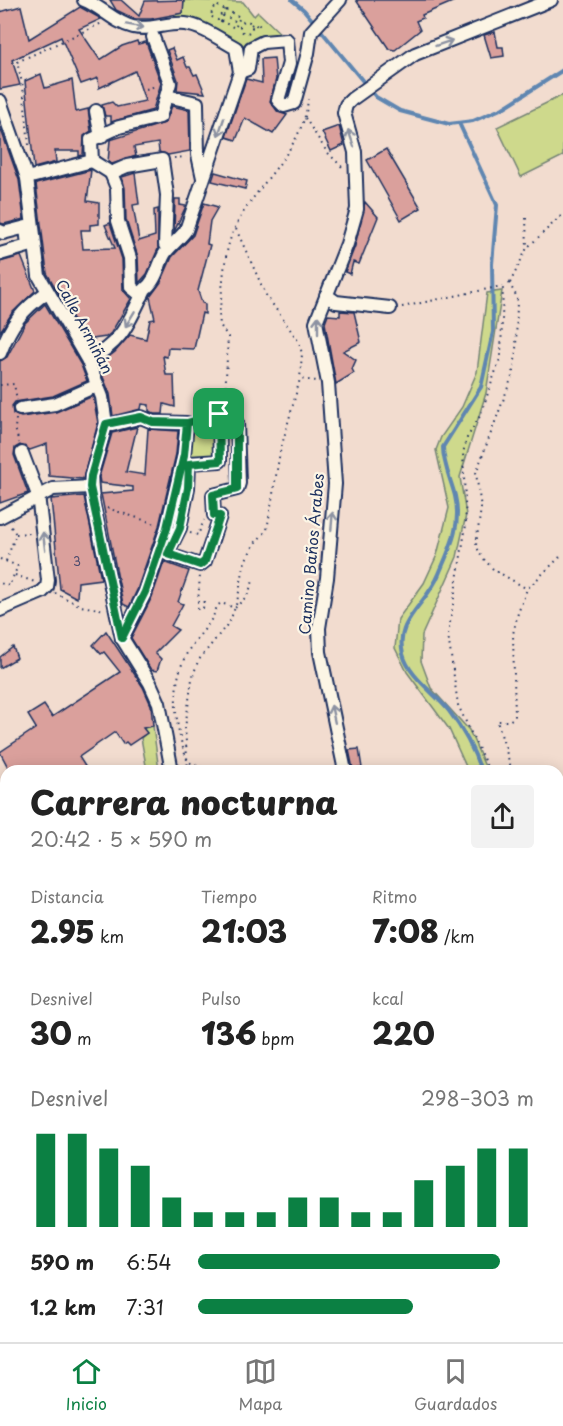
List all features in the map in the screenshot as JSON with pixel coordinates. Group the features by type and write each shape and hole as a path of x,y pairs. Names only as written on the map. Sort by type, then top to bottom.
{"street":[{"path":"84,0 96,4 126,26 144,28 182,24 210,34 236,48 240,72 186,230 177,244 165,252 150,285 111,347 88,360"},
{"name":"Camino Baños Árabes","path":"344,765 320,652 319,628 327,578 335,484 328,383 316,322 347,243 357,209 355,152 344,114 346,105 415,54 551,0"},
{"path":"240,72 248,69 251,48 263,42 287,40 289,63 278,100 281,105 291,104 296,99 311,32 339,2"},
{"path":"92,161 91,140 160,117 167,96 169,75 153,37"},
{"path":"167,96 197,103 198,156 203,178"},
{"name":"Calle Armiñán","path":"0,101 27,178 30,235 39,276 88,360 99,385 106,424 90,487 122,638 150,682 159,703 171,765"},
{"path":"96,111 106,134"},
{"path":"111,173 127,166 162,160 167,195 165,245"},
{"path":"27,178 92,161 111,173 117,188 118,221 130,258 131,287 142,296"},
{"path":"0,231 3,233 26,227 30,235 28,246 0,254"},
{"path":"0,236 30,235"},
{"path":"0,353 17,318 47,292"},
{"path":"326,295 336,302 390,308"},
{"path":"20,409 55,404 99,385"},
{"path":"106,424 141,417 153,422 187,423 184,455 173,529 168,554 200,565 205,561 220,516 214,515 213,495 237,489 239,483 237,423 232,424 232,408 219,409 220,461 189,464 188,488 173,529 122,638"},
{"path":"0,610 44,590 38,495 22,453"},
{"path":"2,516 53,489 90,487"}],"path":[{"path":"251,29 245,33 238,30 239,23 240,17 216,5 210,16 235,28 239,23 244,19 251,25 254,23 260,26 257,23"},
{"path":"219,21 225,10"},
{"path":"219,21 225,10"},
{"path":"223,15 251,29"},
{"path":"29,148 23,87 17,62 104,22"},
{"path":"225,409 228,337 220,325 219,314 230,240 256,194 284,156 305,118 327,152 344,170"},
{"path":"162,160 198,156"},
{"path":"390,308 413,306 509,283 527,248 563,214"},
{"path":"526,218 527,248"},
{"path":"188,762 185,722 198,661 230,621 240,587 244,561 255,543 267,530 280,452 300,379 302,354 299,342 266,296 236,229"},
{"path":"509,283 517,297 515,364 476,473 481,508 476,545 481,556 493,569 527,589"},
{"path":"486,765 458,705 448,634 466,525 463,453 467,438 483,407 501,357 503,285"},
{"path":"300,379 328,383"},
{"path":"0,385 14,384 20,409"},
{"path":"15,425 22,453"},
{"path":"117,512 198,535 205,518"},
{"path":"2,516 16,534 6,561"},
{"path":"510,765 497,721 509,721 515,717 513,634 527,589 563,554"},
{"path":"0,559 18,566 9,586 0,583"},
{"path":"14,575 91,609 114,608"},
{"path":"235,608 248,596 249,587 254,579"},
{"path":"240,587 249,587"},
{"path":"188,762 177,715 181,664 192,644 213,619 217,606 221,603 235,608"},
{"path":"188,762 197,765"}],"green space":[{"path":"184,0 243,2 254,16 258,12 283,36 245,46 190,19 171,23 177,13 183,13"},
{"path":"563,95 563,156 521,177 497,127"},
{"path":"502,291 486,393 460,477 466,515 457,557 422,635 421,661 431,688 469,730 484,765 465,765 449,729 407,672 395,648 398,619 424,583 437,555 449,508 436,450 441,437 462,407 477,372 487,293"},
{"path":"219,418 220,461 189,463 194,423"},
{"path":"153,726 158,765 146,765 141,738 147,733 143,728"}],"building":[{"path":"110,0 121,0 139,16 145,1 184,0 183,13 151,19 135,19 116,10"},
{"path":"356,0 457,0 422,15 423,18 416,21 420,30 395,50 389,49"},
{"path":"21,6 29,39 80,7 101,19 79,29 100,60 122,46 137,41 138,44 146,42 161,83 153,110 111,122 111,116 105,116 102,105 112,102 117,107 145,101 135,71 99,88 98,78 81,84 61,37 12,60 20,85 0,89 0,12"},
{"path":"495,32 498,47 503,47 504,56 491,58 484,35"},
{"path":"172,48 177,60 183,57 187,67 190,67 194,75 197,74 205,93 177,90 178,80 167,50"},
{"path":"274,58 276,79 270,101 278,112 287,115 273,134 245,118 236,140 226,137 246,79 262,83 261,59"},
{"path":"41,74 45,88 72,80 76,112 88,109 91,131 84,136 83,155 79,156 79,151 55,151 56,162 34,168 25,81"},
{"path":"172,106 189,110 190,151 168,155 159,152 158,143 134,147 136,156 112,164 108,162 110,140 165,123"},
{"path":"339,126 344,145 331,151 322,132"},
{"path":"0,127 19,180 24,219 4,224 0,223"},
{"path":"386,149 421,208 401,220 367,160"},
{"path":"91,170 87,201 99,203 99,224 90,225 90,230 81,230 83,249 115,248 105,225 110,223 122,259 123,290 131,299 111,333 106,337 85,340 47,273 36,184"},
{"path":"215,172 247,181 245,189 212,181"},
{"path":"135,173 139,204 133,205 139,241 155,236 154,210 158,209 158,249 147,274 139,283 138,257 126,220 125,188 122,177"},
{"path":"175,199 180,199 180,205 186,206 174,232"},
{"path":"365,202 378,217 359,264 353,262 350,274 345,272 355,246"},
{"path":"204,203 218,207 210,221 207,244 210,245 198,291 202,303 205,304 205,314 202,313 194,349 168,348 167,357 163,356 166,375 174,375 175,407 164,404 163,414 155,414 149,411 149,405 142,404 141,409 113,416 110,394 98,365 115,352 130,335 146,339 150,320 155,319 150,297 161,282 172,257 193,235"},
{"path":"21,256 35,291 12,313 0,332 0,262"},
{"path":"45,304 81,365 87,381 53,396 15,402 12,406 13,414 21,417 56,412 93,396 98,423 83,479 49,476 47,444 30,450 20,445 15,448 14,455 28,493 0,503 0,361 7,357 25,323"},
{"path":"340,311 354,312 361,342 343,351 356,360 352,369 354,373 336,384 325,323 328,315 340,316"},
{"path":"137,427 126,472 145,475 148,429 178,431 176,454 159,526 129,607 123,604 101,494 133,491 133,487 100,483 99,477 112,433"},
{"path":"84,496 101,579 78,582 77,598 60,589 51,499"},
{"path":"164,562 189,571 178,602 183,604 171,626 178,630 155,653 161,659 157,671 151,670 131,638 152,597"},
{"path":"106,631 143,687 151,705 153,726 143,728 147,733 129,745 126,742 123,744 115,732 79,757 84,765 7,765 0,752 36,728 28,715 44,705 52,717 120,672 104,652 101,654 93,645"},
{"path":"13,647 17,658 0,668 0,657"},
{"path":"359,749 362,765 352,765 349,750"}],"waterway":[{"path":"292,0 304,10 376,97 400,111 449,124 473,121 503,108 563,70"},
{"path":"459,123 497,205 492,264 493,332 481,387 443,447 444,460 457,507 454,536 434,584 403,631 402,642 406,662 454,718 478,765"}],"route":[{"path":"219,414 193,420 187,423 153,422 141,417 106,424 90,487 122,638 127,630 129,618 145,592 147,580 167,528 184,455 187,423 219,414 219,409 232,408 232,424 237,423 239,483 237,489 225,494 213,495 214,515 220,516 205,561 200,565 168,554 180,528 178,527 188,488 189,464 220,461 219,414"}]}
